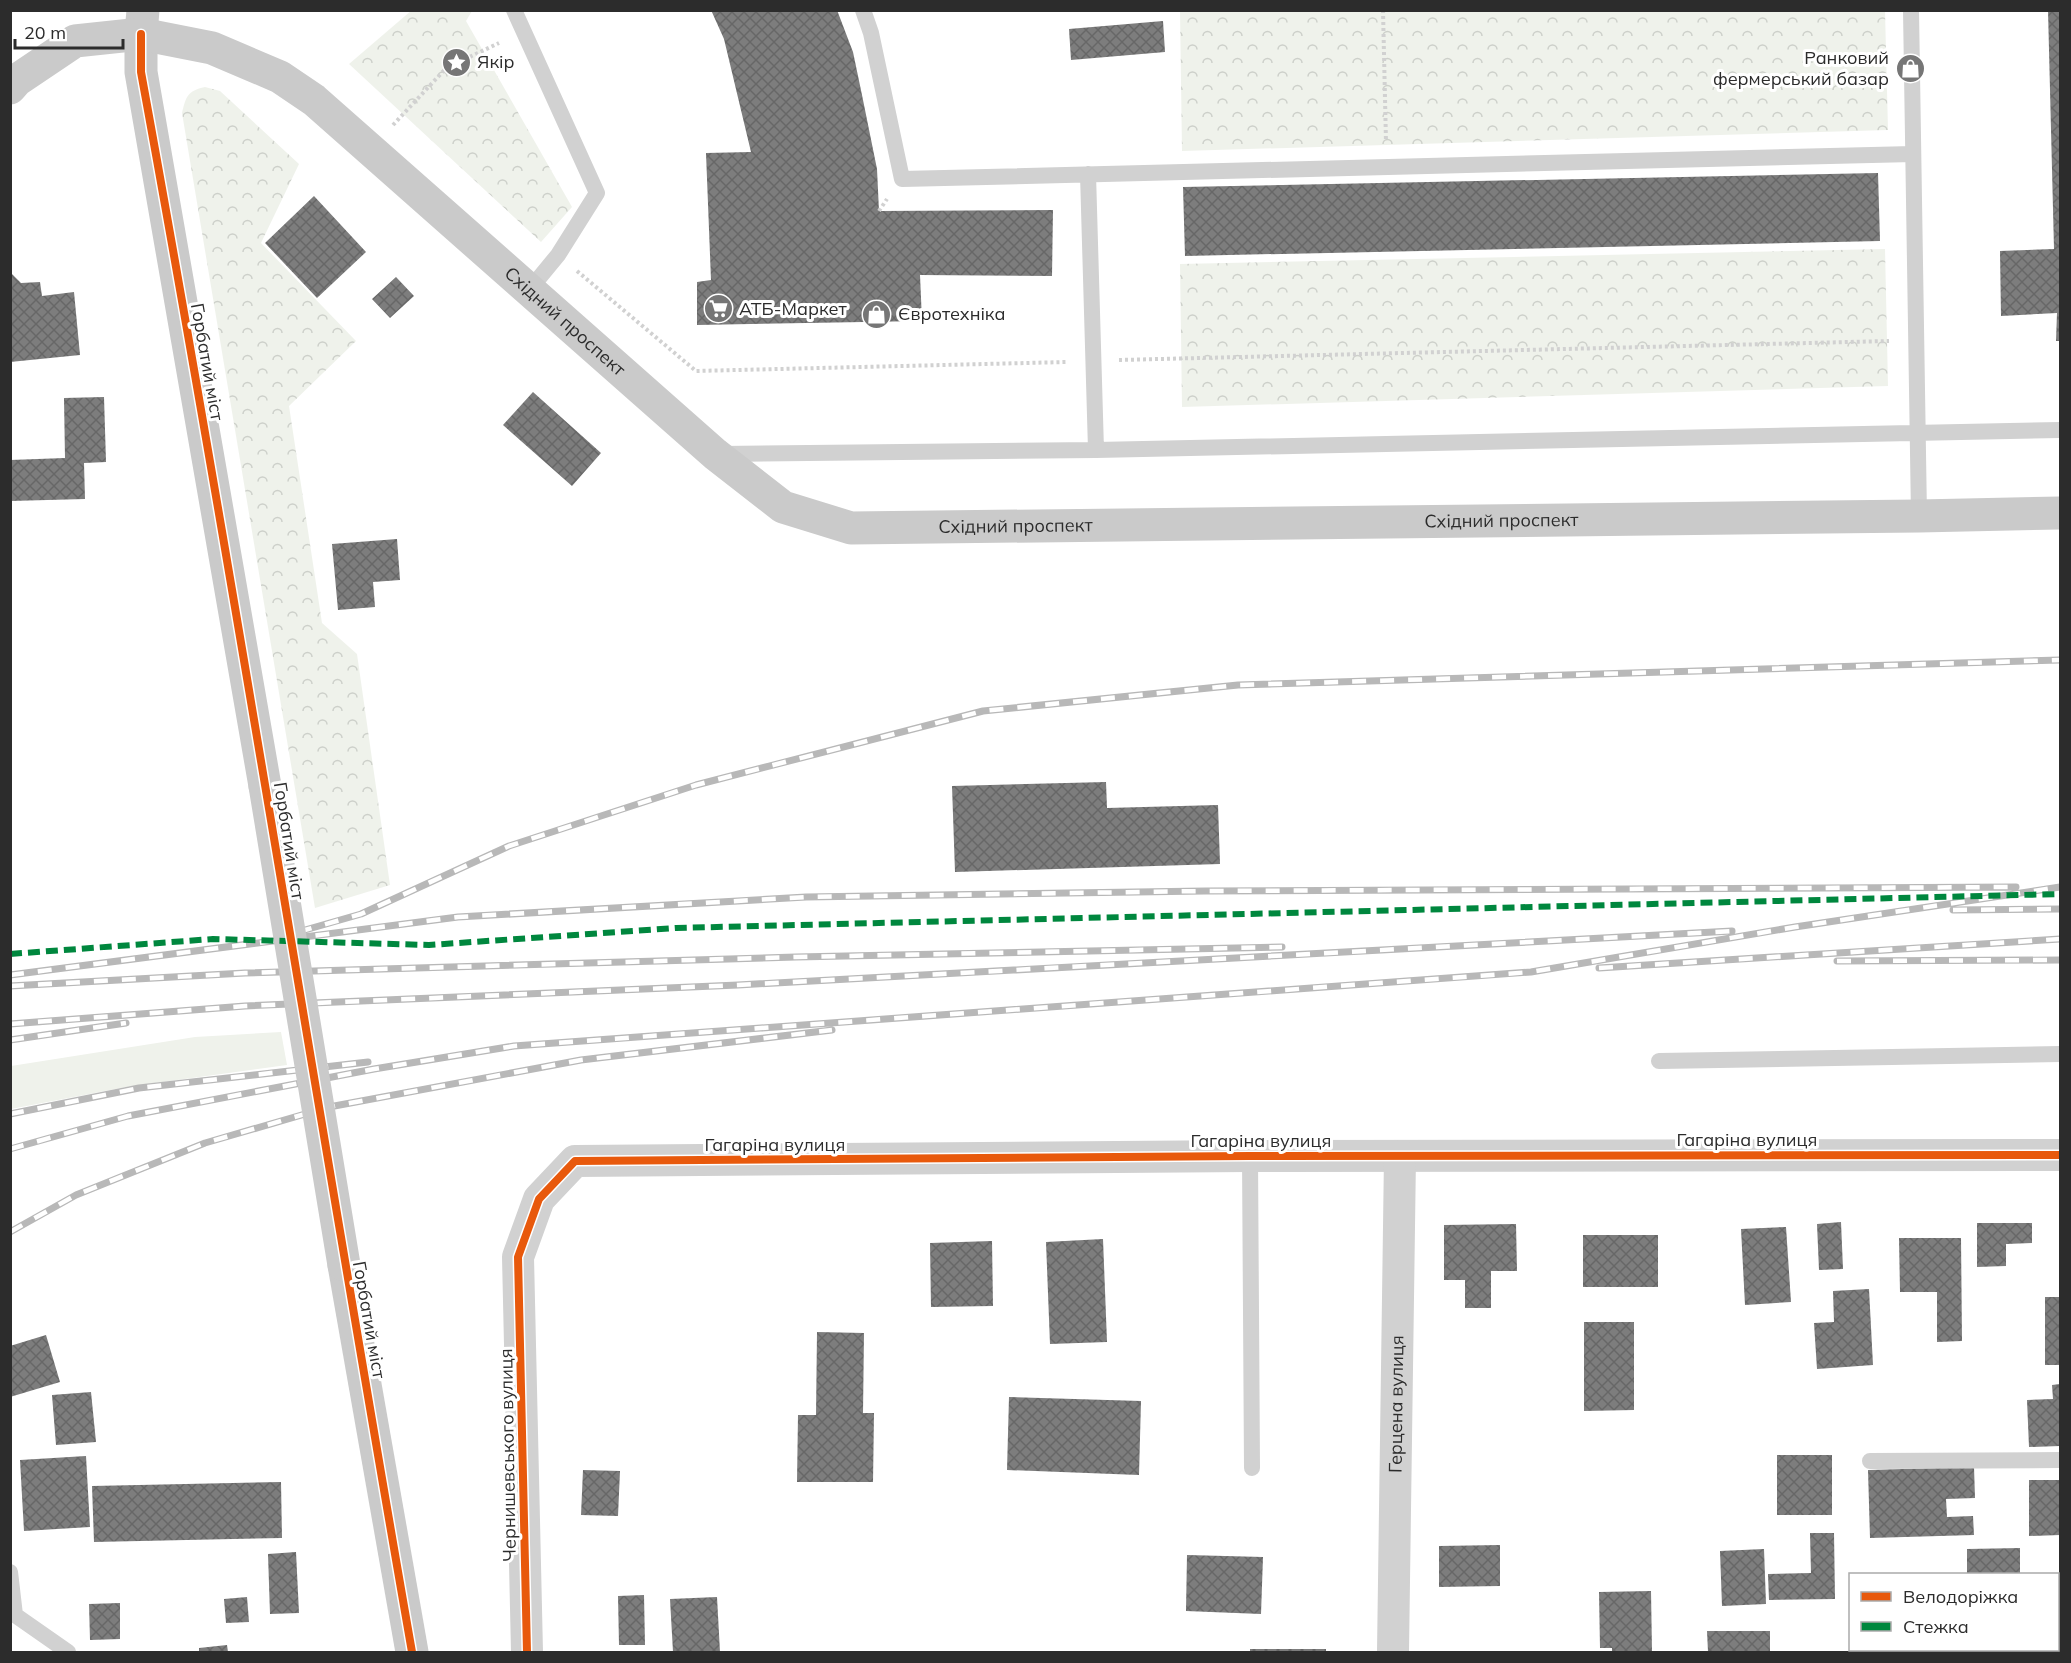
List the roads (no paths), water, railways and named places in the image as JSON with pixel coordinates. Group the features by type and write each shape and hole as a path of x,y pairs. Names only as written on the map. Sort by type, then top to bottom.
{"main road":[{"name":"Східний проспект","path":"10,88 75,41 142,22 280,77 314,100 715,454 783,507 851,528 2061,513"},
{"name":"Горбатий міст","path":"142,22 141,72 412,1653"}],"street":[{"name":"Гагаріна вулиця","path":"518,1257 539,1199 575,1161 1250,1156 2061,1155"},
{"name":"Герцена вулиця","path":"1393,1653 1400,1156"},
{"name":"Чернишевського вулиця","path":"518,1257 527,1653"}],"lane":[{"path":"514,10 597,193 558,255 530,289"},
{"path":"863,10 871,33 902,178 1913,154"},
{"path":"1911,10 1919,516"},
{"path":"1088,174 1096,450"},
{"path":"715,454 1096,450 2061,430"},
{"path":"1659,1061 2061,1054"},
{"path":"1250,1156 1252,1468"},
{"path":"1870,1461 2061,1460"},
{"path":"10,1572 15,1615 68,1653"}],"railway":[{"path":"298,932 361,914 509,846 696,785 983,711 1238,685 2060,660"},
{"path":"10,975 458,917 806,897 1205,891 2016,887"},
{"path":"10,1149 128,1116 374,1069 514,1046 1531,972 1795,927 2060,887"},
{"path":"1953,910 2060,909"},
{"path":"10,1024 245,1006 738,985 1732,931"},
{"path":"1599,968 2060,939"},
{"path":"10,986 245,973 796,957 1282,947"},
{"path":"1837,961 2060,960"},
{"path":"10,1040 126,1023"},
{"path":"10,1232 76,1195 205,1143 329,1107 581,1060 832,1030"},
{"path":"10,1114 139,1088 368,1062"}],"place":[{"name":"Якір","path":"456,62"},
{"name":"Ранковий фермерський базар","path":"1910,68"},
{"name":"АТБ-Маркет","path":"718,309"},
{"name":"Євротехніка","path":"877,314"}]}
